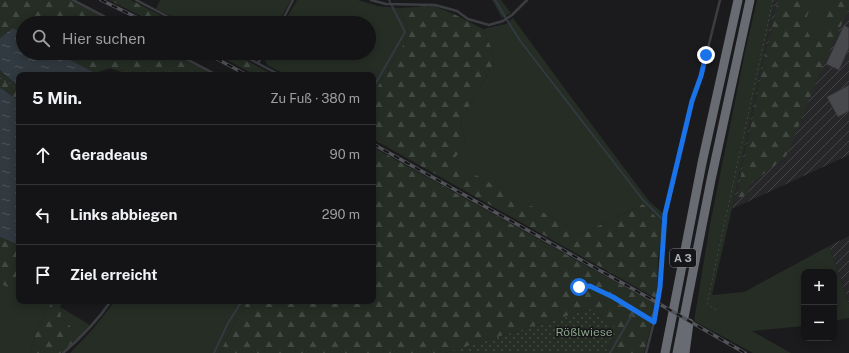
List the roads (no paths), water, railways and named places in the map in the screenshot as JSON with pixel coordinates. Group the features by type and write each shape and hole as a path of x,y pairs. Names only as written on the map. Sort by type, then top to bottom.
{"highway":[{"name":"A 3","path":"665,353 702,163 738,0"},
{"name":"A 3","path":"677,353 711,180 750,0"},
{"name":"A 3","path":"685,353 694,291 692,278"}],"lane":[{"path":"73,0 104,16"},
{"path":"136,0 167,16"},
{"path":"284,16 293,0"},
{"path":"371,0 386,4 435,4 457,11 468,19 488,25 503,22 526,0"},
{"path":"646,353 654,322 660,287 665,214 692,101 701,76 720,0"},
{"path":"188,60 211,72"},
{"path":"252,60 274,72"},
{"path":"63,353 88,331 109,304"}],"water":[{"path":"13,28 16,30 16,60 70,60 93,72 16,72 16,84 0,70 0,38"},
{"path":"1,88 16,99 16,244 0,237"}],"waterway":[{"path":"376,83 405,32 389,0"},
{"path":"495,0 521,42 643,200 661,218"},
{"path":"214,353 228,323 240,304"},
{"path":"610,353 632,315"}],"railway":[{"path":"101,0 134,16"},
{"path":"219,60 241,72"},
{"path":"376,146 745,353"}],"park label":[{"name":"Rößlwiese","path":"584,332"}]}
